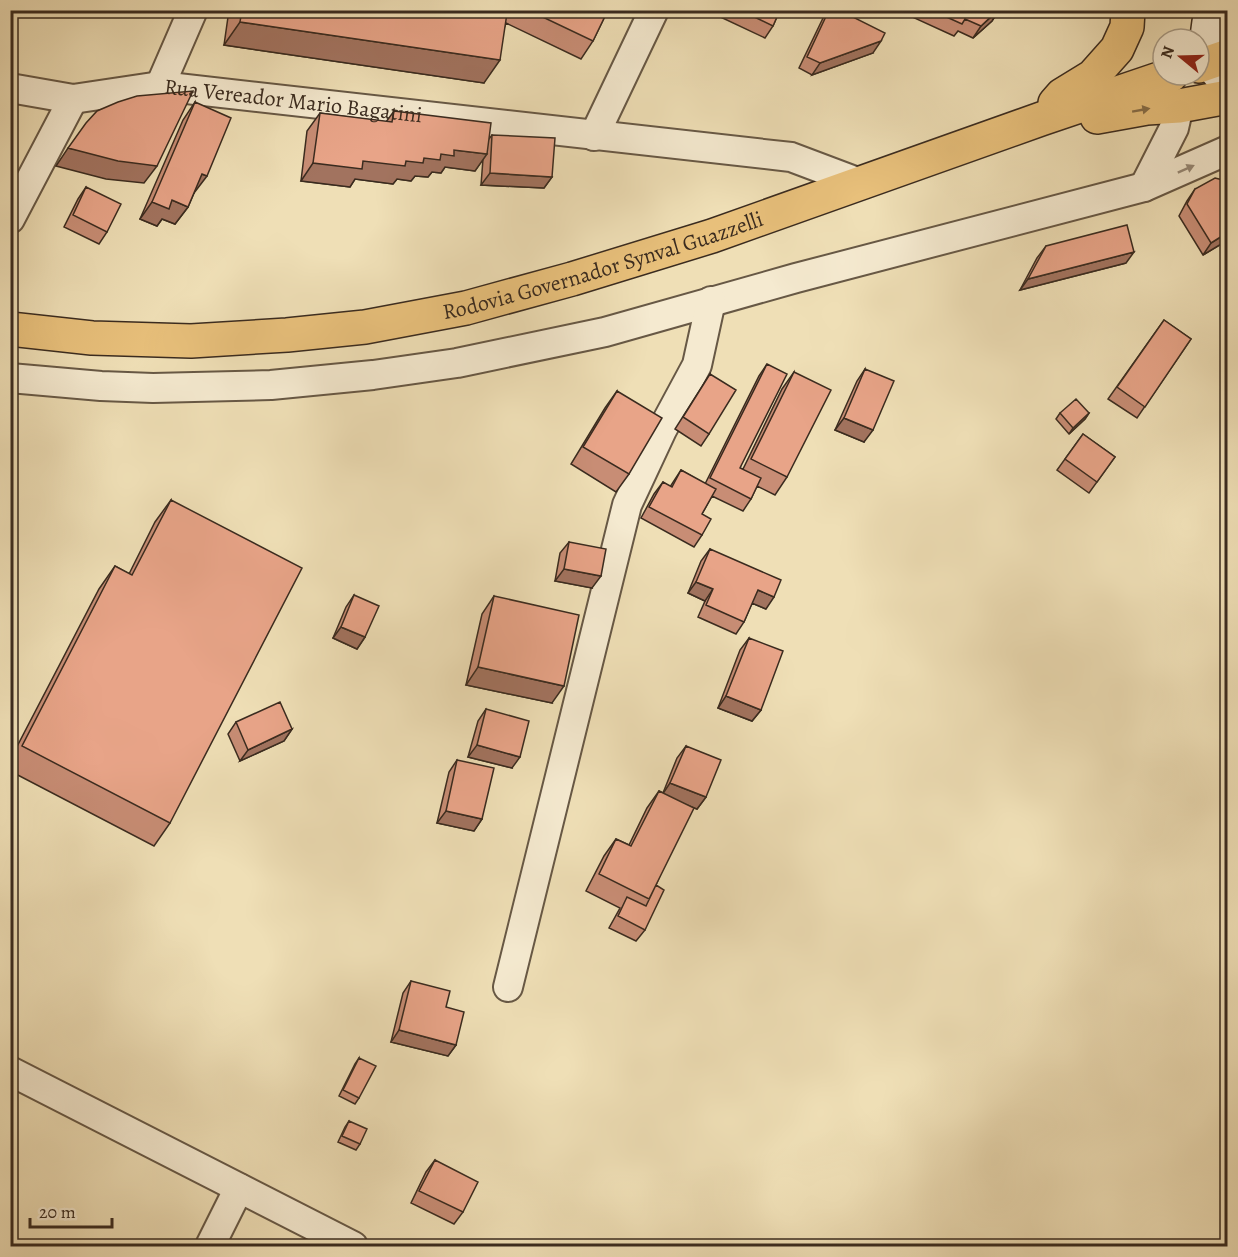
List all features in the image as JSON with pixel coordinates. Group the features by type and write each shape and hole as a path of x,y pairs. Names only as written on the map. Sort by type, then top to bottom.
{"main road":[{"path":"1041,119 1062,95 1093,76 1118,49 1126,27 1128,10"},
{"name":"Rodovia Governador Synval Guazzelli","path":"10,330 92,338 191,341 365,327 466,308 572,279 712,236 1151,82"},
{"path":"1041,119 1102,117 1227,97"}],"street":[{"path":"160,87 193,10"},
{"path":"594,135 654,10"},
{"path":"1204,14 1207,37 1216,67"},
{"name":"Rua Vereador Mario Bagatini","path":"10,88 73,99 160,87 791,157 860,183"},
{"path":"10,219 73,99"},
{"path":"1144,187 1174,128 1179,106"},
{"path":"10,378 153,388 271,385 373,375 457,363 606,332 711,301 1144,187 1227,150"},
{"path":"508,987 627,505 662,430 697,364 711,301"},
{"path":"10,1071 353,1246"},
{"path":"210,1246 239,1188"}],"building":[{"path":"242,10 492,10 507,13 500,60 240,22"},
{"path":"528,10 608,10 593,41"},
{"path":"740,10 780,10 773,26"},
{"path":"829,10 839,10 885,33 881,41 820,63 807,57"},
{"path":"931,10 998,10 981,26 965,19 962,24"},
{"path":"193,91 157,166 118,161 68,148 97,111 137,96"},
{"path":"195,102 231,118 207,176 202,174 188,207 172,200 169,209 152,202"},
{"path":"394,111 491,123 487,154 454,150 454,156 441,154 440,160 424,158 423,163 406,161 405,166 363,161 362,169 313,163 320,113 392,122"},
{"path":"492,135 555,138 552,177 490,173"},
{"path":"10,144 17,146 10,162"},
{"path":"1215,178 1227,181 1227,220 1225,221 1227,233 1211,243 1187,204 1195,189"},
{"path":"86,187 121,204 107,232 73,215"},
{"path":"1127,225 1134,252 1028,279 1046,246"},
{"path":"1164,320 1191,339 1145,407 1117,387"},
{"path":"767,364 787,374 740,468 761,478 751,499 710,478"},
{"path":"865,369 894,381 873,430 844,418"},
{"path":"794,372 831,390 787,477 751,459"},
{"path":"710,374 736,390 709,434 683,417"},
{"path":"617,391 662,418 629,474 583,447"},
{"path":"1076,399 1089,413 1073,428 1060,413"},
{"path":"1083,434 1115,457 1097,482 1065,459"},
{"path":"681,470 716,489 702,514 711,519 702,535 649,507 663,482 672,487"},
{"path":"171,500 302,568 170,823 22,746 115,566 132,575"},
{"path":"569,542 606,549 601,576 564,569"},
{"path":"710,549 781,580 774,597 758,590 744,622 706,605 713,589 696,582"},
{"path":"354,595 379,606 365,637 341,627"},
{"path":"494,596 579,615 564,686 478,667"},
{"path":"749,638 783,651 761,710 726,696"},
{"path":"280,702 292,729 248,750 236,722"},
{"path":"486,709 529,721 520,757 477,745"},
{"path":"686,746 721,760 706,797 670,783"},
{"path":"457,760 494,768 482,819 446,811"},
{"path":"659,791 694,808 649,899 599,874 616,839 631,846"},
{"path":"656,885 664,890 645,930 618,916 627,897 646,906"},
{"path":"411,981 450,991 446,1007 464,1012 456,1045 399,1030"},
{"path":"359,1058 376,1066 359,1098 343,1090"},
{"path":"349,1121 367,1129 360,1144 342,1136"},
{"path":"435,1160 478,1182 463,1212 419,1191"}]}
